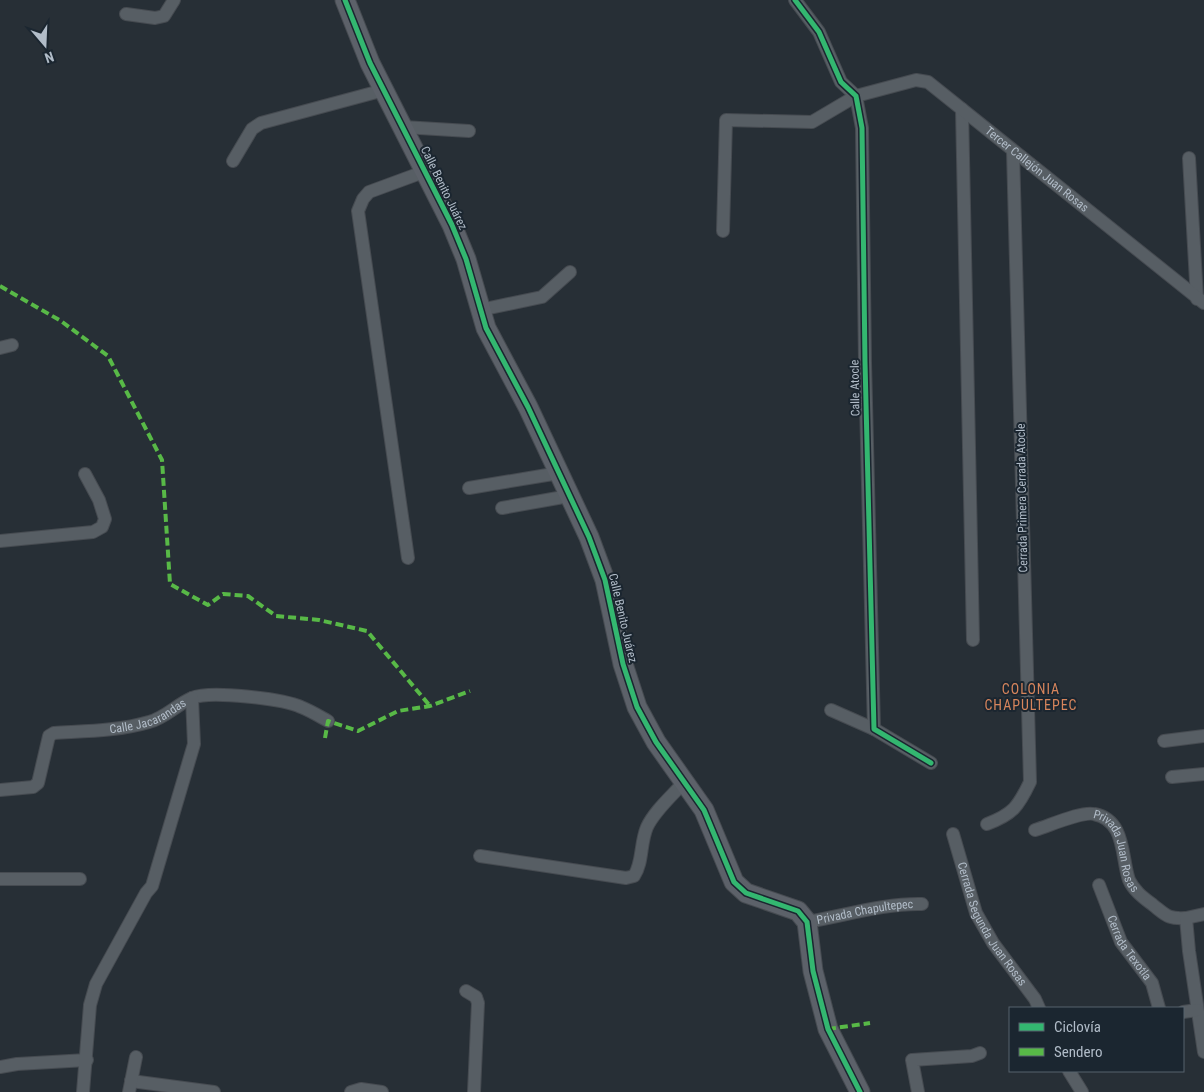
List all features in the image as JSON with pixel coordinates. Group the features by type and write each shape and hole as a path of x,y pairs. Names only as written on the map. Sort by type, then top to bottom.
{"street":[{"path":"126,14 155,18 164,16 174,0"},
{"name":"Calle Benito Juárez","path":"345,0 370,63 444,206 466,259 486,328 528,407 605,580 623,664 637,708 656,742 709,819 734,882 746,893 798,911 807,922"},
{"path":"795,0 818,32 842,82 856,96"},
{"name":"Tercer Callejón Juan Rosas","path":"724,231 726,120 812,122 856,96 916,80 928,82 962,108 1201,301"},
{"path":"233,161 252,129 261,122 384,90"},
{"name":"Calle Atocle","path":"856,96 862,128 865,362 874,729"},
{"path":"962,108 973,640"},
{"path":"403,127 469,131"},
{"name":"Cerrada Primera Cerrada Atocle","path":"987,824 1006,816 1015,808 1030,782 1013,151"},
{"path":"1189,158 1201,301"},
{"path":"408,558 358,211 363,199 370,192 426,171"},
{"path":"480,310 542,297 570,272"},
{"path":"469,488 559,473"},
{"path":"0,541 93,532 102,527 105,519 99,500 85,474"},
{"path":"502,508 569,496"},
{"name":"Calle Jacarandas","path":"0,790 33,787 38,783 42,777 44,752 49,736 54,733 120,729 150,722 164,717 192,698 214,694 286,702 301,707 328,721"},
{"path":"84,1092 90,1005 96,984 146,893 152,886 194,744 192,698"},
{"path":"831,710 874,729 931,763"},
{"path":"1164,741 1204,736"},
{"path":"1172,777 1204,774"},
{"path":"480,856 626,878 634,876 638,870 642,842 648,826 684,781"},
{"name":"Privada Juan Rosas","path":"1035,830 1084,815 1094,814 1112,824 1118,830 1130,881 1137,893 1169,918 1186,918"},
{"name":"Cerrada Segunda Juan Rosas","path":"953,834 976,913 993,943 1035,999 1039,1007"},
{"path":"0,878 80,879"},
{"name":"Cerrada Texotla","path":"1099,885 1121,942 1152,983 1159,1007"},
{"name":"Privada Chapultepec","path":"807,922 876,910 890,905 922,904"},
{"path":"1204,914 1186,918 1204,1052"},
{"path":"807,922 813,971 828,1029 860,1092"},
{"path":"466,991 476,997 478,1003 474,1092"},
{"path":"1184,1012 1198,1010"},
{"path":"918,1092 912,1060 980,1054"},
{"path":"136,1057 130,1086 214,1092"},
{"path":"0,1067 17,1064 87,1060"},
{"path":"1070,1072 1082,1092"},
{"path":"351,1092 361,1089 382,1092"}],"marked path":[{"path":"0,286 61,321 108,356 162,460 170,584 208,605 223,594 248,596 276,616 319,620 367,631 430,706"},
{"path":"325,738 328,721 358,731 398,711 430,706 470,691"},
{"path":"828,1029 870,1023"}],"cycle path":[{"path":"345,0 370,63 452,225 466,259 486,328 528,407 589,537 605,580 623,664 637,707 656,742 704,810 734,882 746,893 798,911 807,922 813,971 828,1029 860,1092"},
{"path":"795,0 819,32 841,82 856,96 862,128 865,362 874,729 931,763"}],"district":[{"name":"COLONIA CHAPULTEPEC","path":"1031,698"}]}
